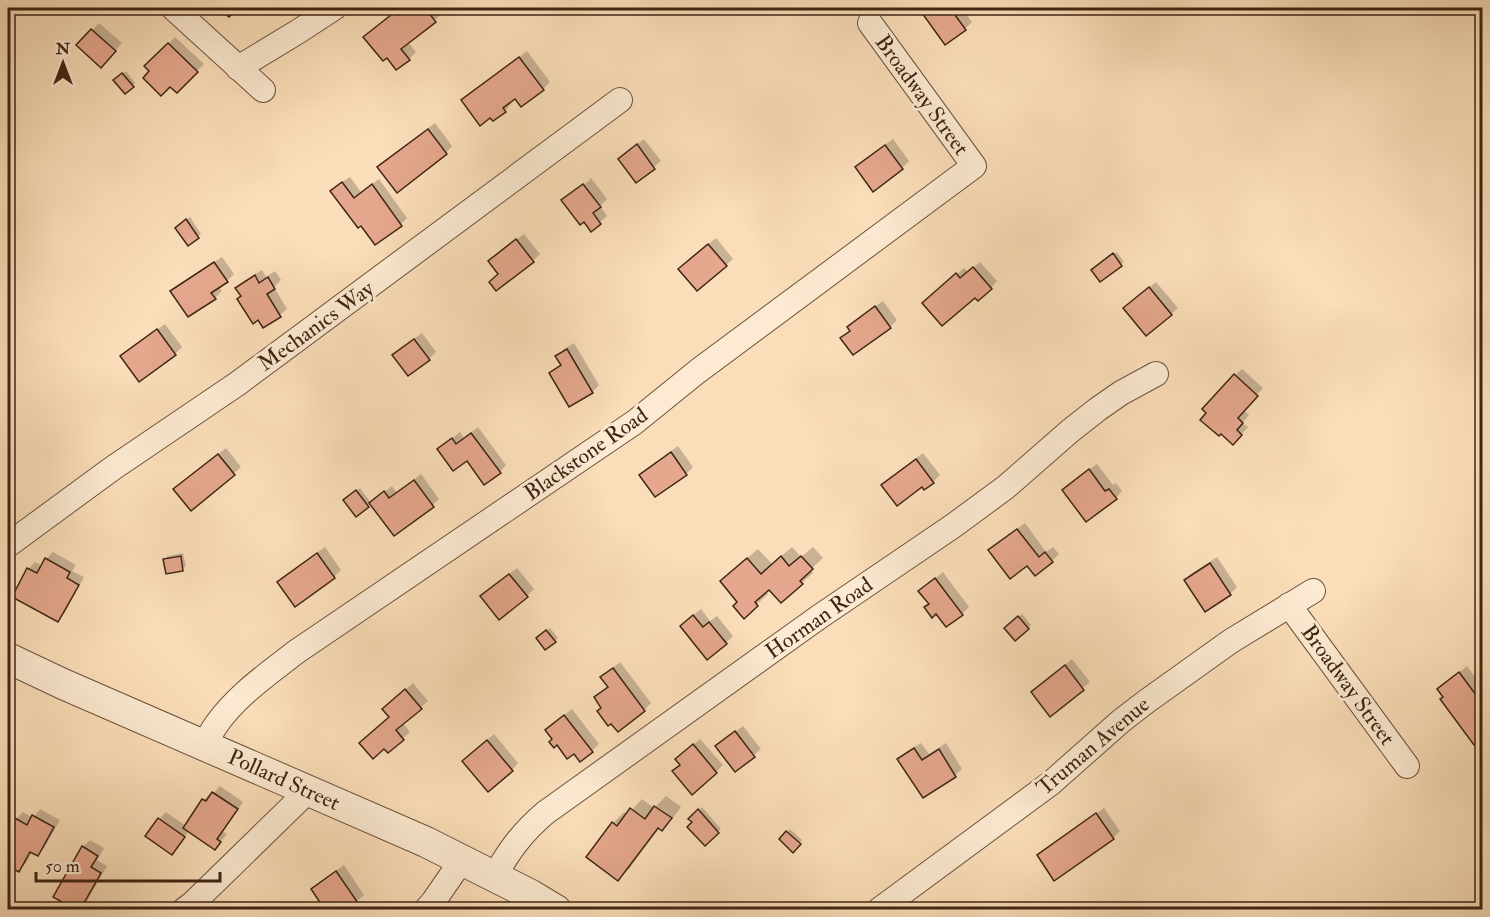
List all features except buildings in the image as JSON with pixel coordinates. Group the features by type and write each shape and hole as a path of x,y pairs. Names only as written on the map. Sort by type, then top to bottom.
{"street":[{"path":"173,8 263,90"},
{"path":"238,68 334,8"},
{"name":"Broadway Street","path":"870,23 974,166"},
{"name":"Mechanics Way","path":"8,545 113,468 247,377 620,100"},
{"name":"Blackstone Road","path":"204,745 216,725 231,707 249,689 296,652 635,422 698,371 974,166"},
{"name":"Horman Road","path":"495,876 517,840 545,813 810,624 953,526 1005,487 1098,409 1121,393 1156,374"},
{"name":"Truman Avenue","path":"879,909 1051,783 1147,701 1231,641 1313,591"},
{"name":"Broadway Street","path":"1289,605 1407,766"},
{"name":"Pollard Street","path":"8,658 426,842 556,909"},
{"path":"184,909 192,904 309,790"},
{"path":"426,909 462,860"}]}
